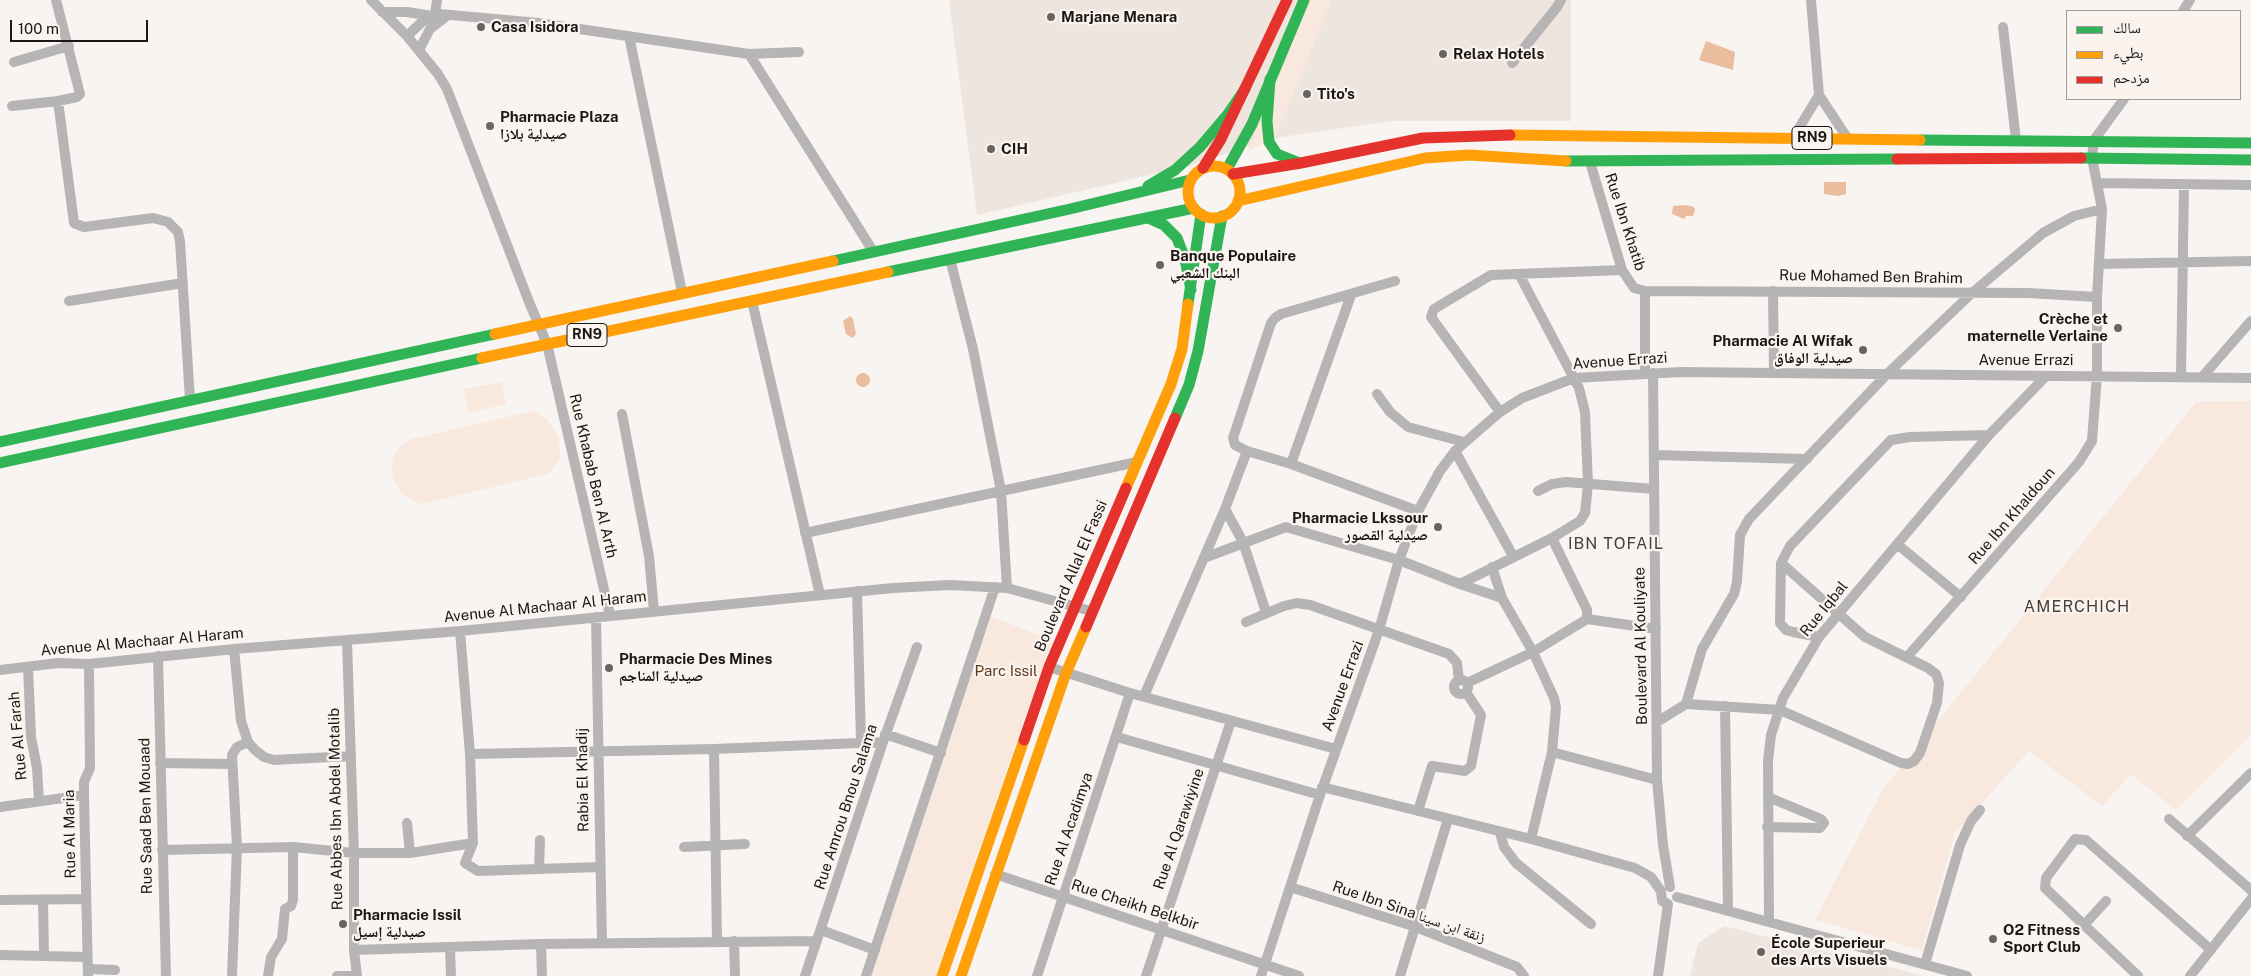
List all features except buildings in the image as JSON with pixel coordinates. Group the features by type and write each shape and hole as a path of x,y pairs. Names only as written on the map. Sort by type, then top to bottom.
{"main road":[{"path":"1203,168 1221,139 1287,0"},
{"path":"961,976 1066,673 1189,385 1198,352 1222,216 1229,213 1238,201 1239,187 1230,172 1304,0"},
{"path":"1270,80 1267,121 1269,142 1277,154 1301,163"},
{"path":"1132,194 1175,170 1200,147 1228,114 1245,89"},
{"name":"RN9","path":"0,442 1132,194 1190,180 1203,168 1219,166 1230,172 1301,163 1423,138 1474,135 2251,143"},
{"name":"RN9","path":"1238,201 1425,158 1469,155 1590,162 2092,158 2251,160"},
{"path":"1190,180 1188,194 1198,211"},
{"name":"RN9","path":"0,463 547,344 1148,218 1198,211 1208,217 1222,216"},
{"name":"Boulevard Allal El Fassi","path":"942,976 1049,667 1171,384 1182,349 1191,290 1198,211"},
{"path":"1148,218 1164,225 1177,238 1185,259 1191,290"}],"street":[{"path":"12,106 58,101 77,97 80,94 56,0"},
{"name":"Rue Khabab Ben Al Arth","path":"370,0 407,36 447,89 547,344 610,615"},
{"path":"407,36 422,22 433,16 437,0"},
{"path":"1811,0 1818,94 1848,139"},
{"path":"1512,63 1558,2"},
{"path":"382,12 407,12 433,16 449,15 539,23 749,54 799,52"},
{"path":"419,50 430,29 449,15"},
{"path":"2003,28 2016,140"},
{"path":"629,36 682,292"},
{"path":"14,62 69,46"},
{"path":"749,54 873,251"},
{"path":"1793,138 1818,94"},
{"path":"2094,140 2123,100"},
{"path":"58,101 74,222 84,227 154,218 168,222 178,232 190,400"},
{"name":"Rue Ibn Khaldoun","path":"1907,658 2089,448 2094,434 2097,375 2097,297 2102,209 2092,158 2094,140"},
{"name":"Rue Ibn Khatib","path":"1590,162 1622,270 1634,288 1645,290 1649,373"},
{"path":"2097,183 2251,185"},
{"path":"2181,376 2184,185"},
{"path":"1686,704 1702,649 1734,594 1743,528 1888,373 1972,293 2043,233 2074,216 2102,209"},
{"path":"950,259 973,349 1001,490 1007,588"},
{"path":"2099,264 2251,261"},
{"path":"1500,412 1431,317 1434,308 1484,277 1491,275 1622,270"},
{"path":"1460,584 1552,538 1583,517 1585,513 1588,484 1585,412 1579,388 1519,274"},
{"path":"1395,282 1281,314 1271,323 1232,438 1235,444 1247,451 1291,464 1418,510"},
{"path":"69,301 183,283"},
{"name":"Rue Mohamed Ben Brahim","path":"1645,290 1972,293 2097,297"},
{"path":"1773,291 1774,373"},
{"path":"1291,464 1351,295"},
{"path":"752,301 820,595"},
{"path":"2203,376 2251,321"},
{"name":"Avenue Errazi","path":"1261,976 1321,791 1379,630 1399,560 1418,510 1440,471 1455,451 1500,412 1542,388 1574,378 1649,373 1888,373 2251,378"},
{"name":"Boulevard Al Kouliyate","path":"1649,373 1654,455 1657,780 1665,889"},
{"name":"Rue Iqbal","path":"1769,920 1768,751 1780,710 1805,657 1837,614 1989,435 2046,376"},
{"path":"1377,394 1390,412 1408,427 1464,442"},
{"path":"622,414 649,556 654,611"},
{"path":"1819,637 1786,630 1780,623 1781,563 1790,546 1890,440 1910,437 1989,435"},
{"path":"1144,696 1225,509 1247,451"},
{"path":"1455,451 1513,556"},
{"path":"1654,455 1807,459"},
{"path":"805,532 1137,462"},
{"path":"1538,492 1558,482 1654,489"},
{"path":"1225,509 1243,542 1266,612"},
{"path":"1204,558 1286,527 1399,560 1502,598"},
{"path":"1552,538 1587,610 1587,619"},
{"path":"1896,544 1961,597"},
{"path":"1657,722 1686,704 1780,710 1894,760 1908,764 1920,753 1937,703 1939,683 1936,674 1865,637 1781,563"},
{"path":"1492,567 1502,598 1533,652 1554,698 1556,719 1552,752 1532,839"},
{"name":"Avenue Al Machaar Al Haram","path":"0,670 58,663 89,664 234,649 460,631 858,591 950,585 1007,588 1091,611"},
{"path":"866,976 995,587"},
{"path":"858,591 860,741"},
{"path":"1246,622 1266,612 1297,603 1310,605 1449,654 1457,663 1464,685 1481,715 1472,766 1465,771 1432,766 1418,811"},
{"name":"Rabia El Khadij","path":"596,617 599,867 602,943"},
{"path":"1464,685 1533,652 1587,619 1656,629"},
{"path":"460,631 470,754 473,843 465,863 472,869 599,867"},
{"name":"Rue Abbes Ibn Abdel Motalib","path":"346,640 354,853 354,950 357,976"},
{"name":"Rue Amrou Bnou Salama","path":"806,976 884,738 917,647"},
{"path":"234,649 241,721 248,742 264,757 274,760 351,756"},
{"name":"Rue Saad Ben Mouaad","path":"158,656 166,976"},
{"name":"Rue Al Maria","path":"88,973 84,782 90,768 89,664"},
{"name":"Rue Al Farah","path":"28,667 31,737 37,768 38,801"},
{"path":"1049,667 1130,693 1336,749"},
{"name":"Rue Al Acadimya","path":"1037,976 1130,693"},
{"path":"1725,706 1728,910"},
{"name":"Rue Al Qarawiyine","path":"1146,976 1231,721"},
{"path":"1117,737 1321,791 1418,811 1500,833 1532,839 1642,871 1665,889 1676,890 1677,897 1674,902 1668,904 1662,901 1665,889"},
{"path":"470,754 714,749 884,738 941,753"},
{"path":"232,976 237,846 232,764 234,750 248,742"},
{"path":"714,749 717,941"},
{"path":"1552,752 1657,780"},
{"path":"160,763 232,764"},
{"path":"2187,836 2251,773"},
{"path":"0,807 84,795"},
{"path":"1767,827 1820,828 1824,824 1821,818 1768,797"},
{"path":"1925,964 1960,845 1965,831 1980,810"},
{"path":"1400,976 1448,819"},
{"path":"2170,819 2187,836 2251,890"},
{"path":"407,823 410,853"},
{"path":"1500,833 1504,847 1516,863 1591,924"},
{"path":"2138,976 2045,888 2046,878 2072,843 2080,838 2086,840 2210,949"},
{"path":"539,869 540,840"},
{"path":"162,850 237,846 293,847 354,853 410,853 473,843"},
{"path":"684,847 745,844"},
{"path":"268,976 271,957 282,939 285,909 290,906 292,900 293,847"},
{"name":"Rue Cheikh Belkbir","path":"995,874 1299,976"},
{"name":"Rue Ibn Sina زنقة ابن سينا","path":"1290,887 1416,927 1517,967 1524,976"},
{"path":"1677,897 1769,920 1967,976"},
{"path":"0,900 86,899"},
{"path":"2190,976 2251,899"},
{"path":"43,900 44,956"},
{"path":"2085,924 2106,901"},
{"path":"1658,976 1668,904"},
{"path":"821,930 875,950"},
{"path":"734,941 735,976"},
{"path":"354,950 541,944 817,941"},
{"path":"541,944 542,976"},
{"path":"450,947 451,976"},
{"path":"0,955 87,957"},
{"path":"88,973 114,970"},
{"path":"337,976 357,976"}],"shaded area":[{"path":"949,0 1571,0 1571,121 1391,121 1275,138 1189,166 977,215"},
{"path":"1706,41 1735,52 1733,70 1699,60"},
{"path":"1824,182 1846,182 1846,194 1838,196 1824,194"},
{"path":"1686,205 1694,207 1693,216 1686,216 1684,219 1672,214 1673,206"},
{"path":"850,316 853,319 856,334 852,338 846,334 843,321"},
{"path":"860,373 866,373 870,380 866,387 860,387 856,383 856,377"},
{"name":"École Superieur des Arts Visuels","path":"1724,926 1924,976 1690,976 1698,943"}],"green space":[{"path":"1310,0 1332,0 1275,138 1248,151"},
{"path":"501,382 506,404 469,413 464,389"},
{"path":"2251,401 2251,735 2176,810 2131,774 2102,806 2029,751 1955,833 1922,950 1815,920 1883,789 2196,402"},
{"path":"533,411 547,419 559,437 560,457 548,474 421,504 402,493 393,479 392,465 394,455 403,444 412,439"},
{"name":"Parc Issil","path":"990,616 1052,640 935,976 868,976"}],"traffic: fast":[{"path":"1227,169 1252,124 1304,0"},
{"path":"1270,79 1267,121 1269,142 1277,154 1300,163"},
{"path":"1148,186 1175,170 1200,147 1228,114 1245,89"},
{"path":"1920,140 2251,143"},
{"path":"2081,158 2251,160"},
{"path":"1566,161 1897,159"},
{"path":"833,261 1070,209 1190,180"},
{"path":"888,272 1194,208"},
{"path":"1188,304 1201,214"},
{"path":"1175,418 1189,385 1198,351 1222,216"},
{"path":"1148,218 1164,225 1177,238 1185,259 1191,290"},
{"path":"0,442 495,334"},
{"path":"0,463 482,358"}],"traffic: slow":[{"path":"1510,135 1920,140"},
{"path":"1238,201 1425,158 1469,155 1566,161"},
{"path":"1214,166 1224,168 1232,174 1238,182 1240,192 1238,202 1232,210 1224,216 1214,218 1204,216 1196,210 1190,202 1188,192 1190,182 1196,174 1204,168 1214,166"},
{"path":"495,334 833,261"},
{"path":"482,358 888,272"},
{"path":"1126,488 1171,384 1182,349 1188,304"},
{"path":"961,976 1066,673 1086,627"},
{"path":"942,976 1024,740"}],"traffic: jam":[{"path":"1203,168 1221,139 1287,0"},
{"path":"1233,174 1301,163 1423,138 1510,135"},
{"path":"1897,159 2081,158"},
{"path":"1086,627 1175,418"},
{"path":"1024,740 1049,667 1126,488"}],"place":[{"name":"Marjane Menara","path":"1051,17"},
{"name":"Casa Isidora","path":"481,27"},
{"name":"Relax Hotels","path":"1443,54"},
{"name":"Tito's","path":"1307,94"},
{"name":"Pharmacie Plaza صيدلية بلازا","path":"490,126"},
{"name":"CIH","path":"991,149"},
{"name":"Banque Populaire البنك الشعبي","path":"1160,265"},
{"name":"Crèche et maternelle Verlaine","path":"2118,328"},
{"name":"Pharmacie Al Wifak صيدلية الوفاق","path":"1863,350"},
{"name":"Pharmacie Lkssour صيدلية القصور","path":"1438,527"},
{"name":"Pharmacie Des Mines صيدلية المناجم","path":"609,668"},
{"name":"Pharmacie Issil صيدلية إسيل","path":"343,924"},
{"name":"O2 Fitness Sport Club","path":"1993,939"},
{"name":"École Superieur des Arts Visuels","path":"1761,952"}],"district":[{"name":"IBN TOFAIL","path":"1616,544"},
{"name":"AMERCHICH","path":"2077,607"}]}
